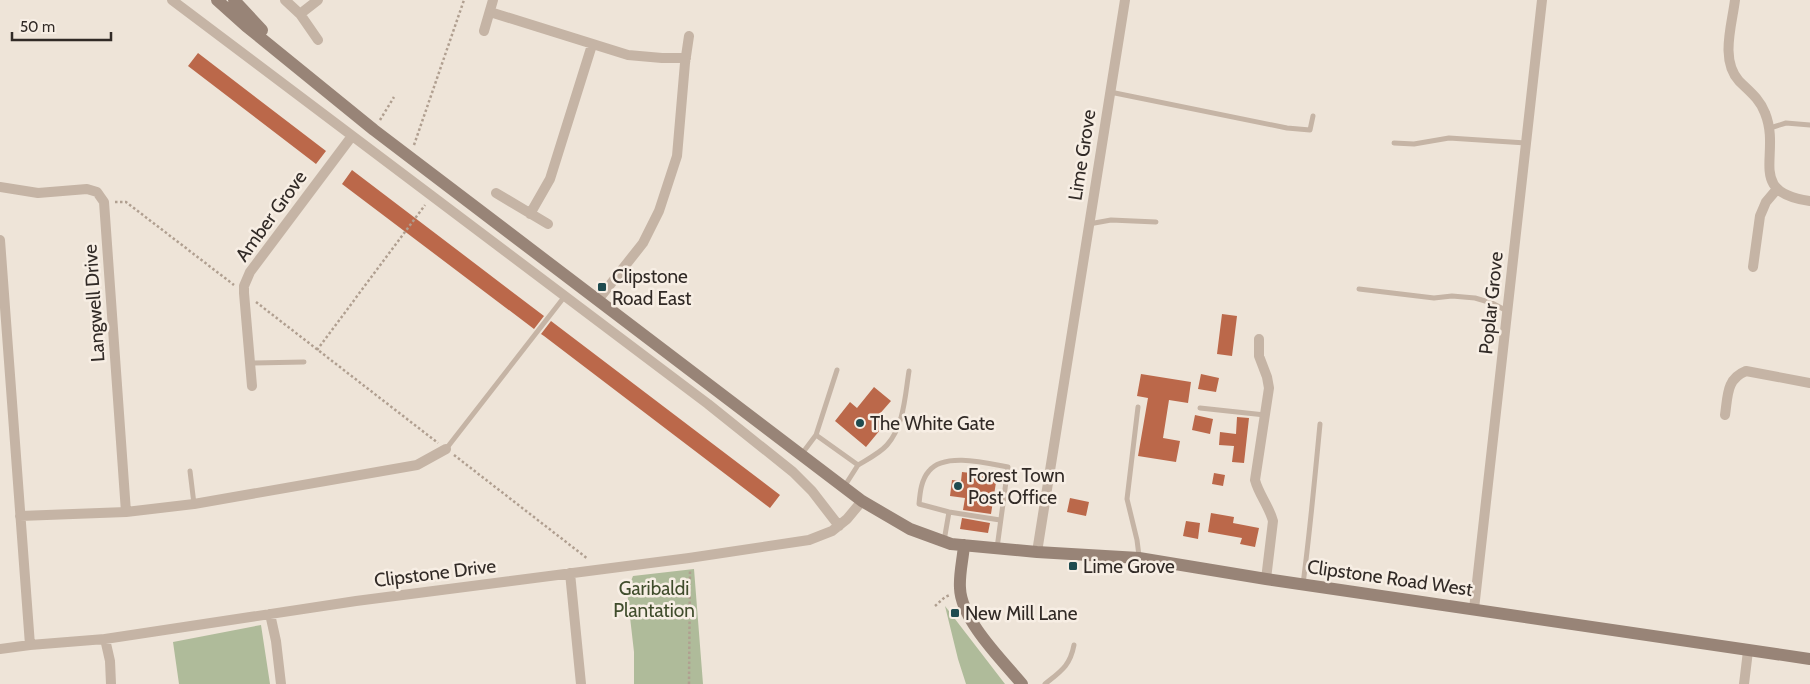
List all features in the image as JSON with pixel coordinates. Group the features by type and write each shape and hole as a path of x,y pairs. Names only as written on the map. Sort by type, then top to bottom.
{"main road":[{"path":"217,0 246,26 374,130 844,488 862,501 910,529 944,542 964,545 960,592 968,616 983,638 1022,684"},
{"path":"234,0 287,58"},
{"name":"Clipstone Road West","path":"964,545 1037,552 1139,558 1266,580 1810,659"}],"street":[{"path":"172,0 708,404 793,472 812,491 839,526"},
{"path":"285,0 300,14 318,40"},
{"path":"300,14 318,0"},
{"path":"484,31 493,0"},
{"name":"Lime Grove","path":"1037,552 1125,0"},
{"name":"Poplar Grove","path":"1474,609 1542,0"},
{"path":"1735,0 1728,48 1729,65 1737,79 1759,101 1770,128 1771,146 1768,170 1772,182 1777,189 1786,195 1810,201"},
{"path":"490,12 628,55 686,58"},
{"path":"598,300 643,243 659,211 676,156 689,36"},
{"path":"530,214 548,184 592,45"},
{"name":"Amber Grove","path":"252,386 244,286 250,272 352,136"},
{"path":"0,187 38,193 87,189 97,192 104,202"},
{"path":"1753,267 1760,216 1766,202 1777,189"},
{"path":"496,193 548,224"},
{"name":"Langwell Drive","path":"104,202 126,512"},
{"path":"0,240 30,645"},
{"path":"1259,339 1259,356 1269,388 1255,480 1258,490 1271,512 1273,521 1266,580"},
{"path":"1725,415 1730,383 1737,375 1746,371 1810,383"},
{"path":"20,516 126,512 194,504 417,465 446,449"},
{"name":"Clipstone Drive","path":"0,649 105,640 356,601 689,558 809,540 832,532 862,501"},
{"path":"570,573 582,684"},
{"path":"270,614 276,640 281,684"},
{"path":"105,640 110,661 111,684"},
{"path":"1744,684 1748,651"}],"lane":[{"path":"1110,92 1287,128 1310,130 1313,116"},
{"path":"1770,128 1786,123 1810,125"},
{"path":"1394,143 1414,144 1450,138 1489,139 1526,143"},
{"path":"1089,224 1111,220 1156,222"},
{"path":"1359,289 1434,298 1452,296 1475,298 1492,303 1508,311"},
{"path":"446,449 565,296"},
{"path":"250,363 304,362"},
{"path":"801,455 816,435 837,370"},
{"path":"844,488 858,465 887,446 896,432 902,415 909,371"},
{"path":"1138,406 1127,499 1137,540 1139,558"},
{"path":"1200,408 1265,415"},
{"path":"1303,585 1312,518 1320,424"},
{"path":"816,435 858,465"},
{"path":"996,548 1008,467 968,461 944,462 937,464 924,478 918,504 949,512 1000,520"},
{"path":"190,471 194,504"},
{"path":"944,542 949,512"},
{"path":"1045,684 1065,667 1072,658 1074,645"}],"path":[{"path":"410,156 464,0"},
{"path":"374,130 394,97"},
{"path":"317,350 432,196"},
{"path":"104,202 126,202 601,569"},
{"path":"689,558 689,684"},
{"path":"935,606 945,597 960,592"}],"green space":[{"name":"Garibaldi Plantation","path":"694,569 703,684 634,684 634,652 627,591 633,576"},
{"path":"945,606 1005,684 966,684"},
{"path":"261,625 270,684 179,684 173,642"}],"building":[{"path":"198,53 326,151 316,164 188,66"},
{"path":"352,170 544,316 534,329 342,184"},
{"path":"1222,314 1237,316 1232,356 1217,354"},
{"path":"551,321 780,495 770,508 541,334"},
{"path":"1141,374 1191,382 1188,403 1169,400 1163,438 1180,441 1176,462 1138,456 1148,398 1137,396"},
{"path":"1201,374 1219,378 1216,392 1198,389"},
{"path":"874,387 891,401 877,417 885,424 866,447 835,421 850,402 857,408"},
{"path":"1195,415 1213,419 1210,434 1192,430"},
{"path":"1237,417 1249,418 1244,463 1232,462 1234,446 1219,445 1220,432 1236,434"},
{"path":"962,472 997,476 991,514 963,510 965,498 950,496 952,480 961,481"},
{"path":"1214,473 1225,475 1223,486 1212,484"},
{"path":"1070,498 1089,502 1086,516 1067,512"},
{"path":"1211,513 1234,517 1233,523 1259,528 1255,547 1240,544 1242,538 1208,532"},
{"path":"962,518 990,523 988,533 960,529"},
{"path":"1186,521 1200,523 1198,539 1183,536"}],"place":[{"name":"Clipstone Road East","path":"602,287"},
{"name":"The White Gate","path":"860,423"},
{"name":"Forest Town Post Office","path":"958,486"},
{"name":"Lime Grove","path":"1073,566"},
{"name":"New Mill Lane","path":"955,613"}]}
